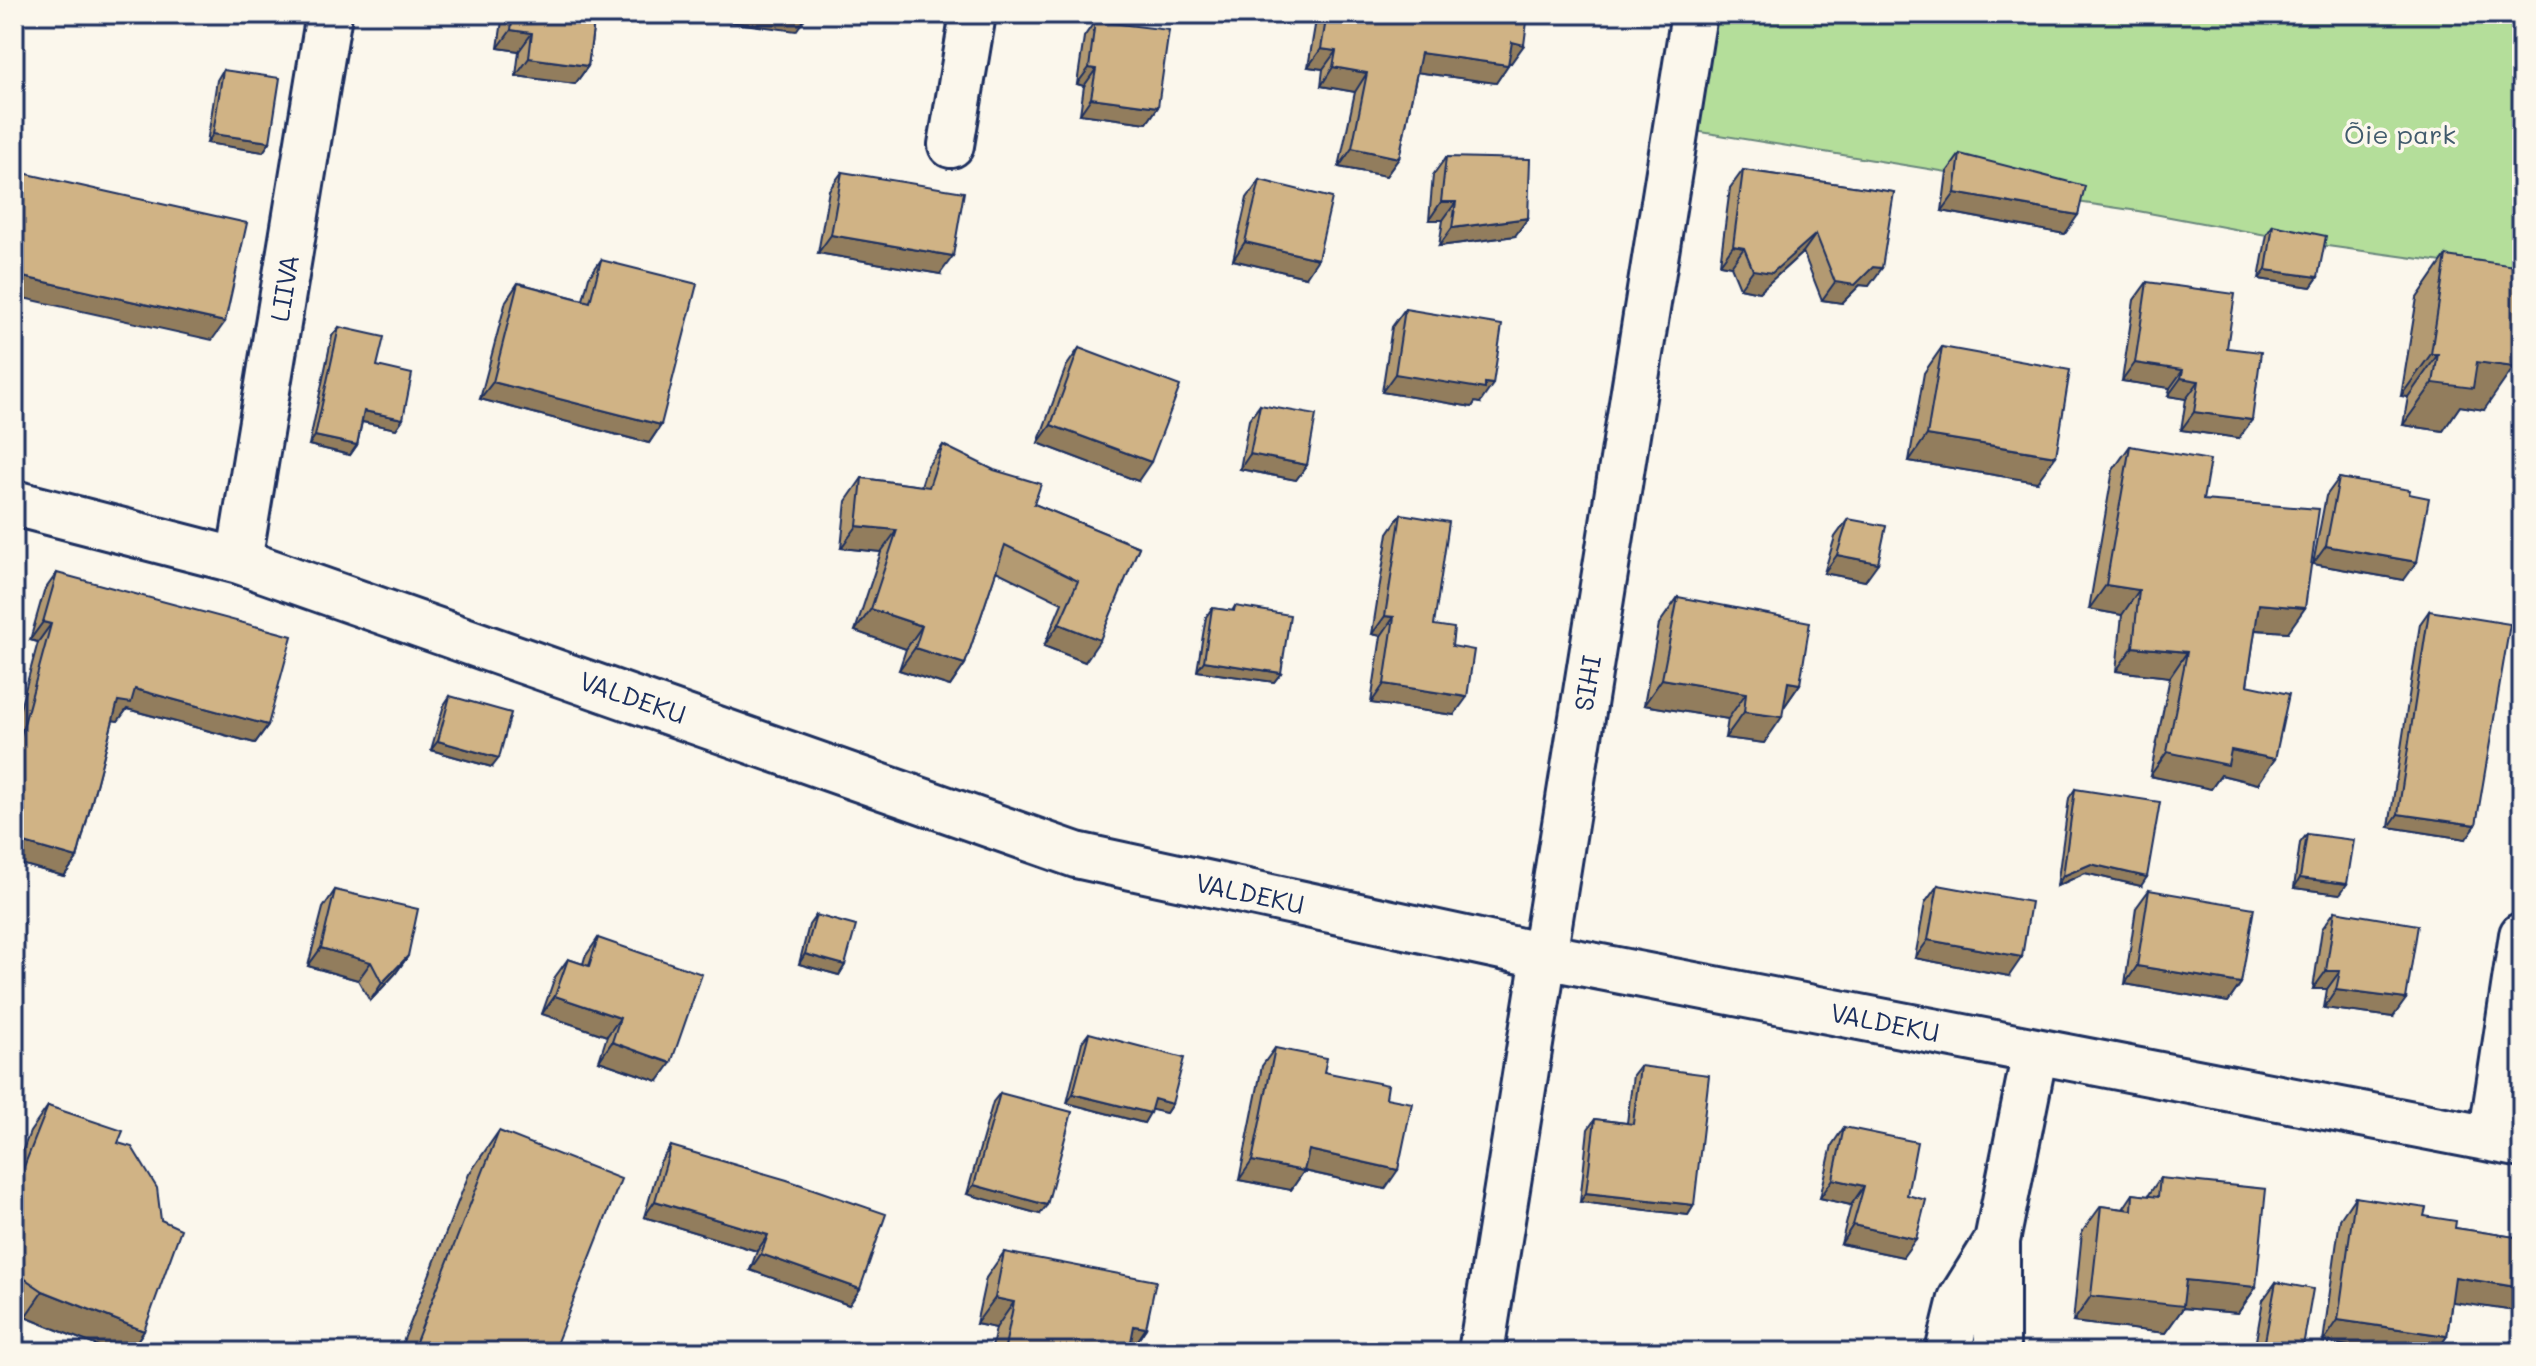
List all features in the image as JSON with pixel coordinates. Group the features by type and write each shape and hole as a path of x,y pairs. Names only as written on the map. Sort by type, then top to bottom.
{"street":[{"name":"LIIVA","path":"239,561 329,14"},
{"path":"951,145 973,14"},
{"name":"SIHI","path":"1481,1352 1694,14"},
{"name":"VALDEKU","path":"15,509 239,561 1076,855 1544,956 2506,1142"},
{"path":"2506,1142 2522,935"},
{"path":"1997,1352 1997,1241 2035,1052"},
{"path":"1948,1352 1961,1299 1997,1241"}],"green space":[{"name":"Õie park","path":"1694,14 2522,14 2522,273 2320,245 2050,198 1947,172 1676,128"}],"building":[{"path":"513,14 595,14 588,66 529,58 532,33 511,30"},
{"path":"1327,14 1528,14 1524,45 1512,42 1508,65 1421,53 1399,158 1352,148 1367,73 1333,67 1336,51 1321,49"},
{"path":"1095,21 1169,30 1158,107 1091,98 1096,69 1089,68"},
{"path":"223,70 280,78 270,142 213,134"},
{"path":"1960,154 2085,186 2078,215 1955,193"},
{"path":"1446,157 1530,159 1528,218 1452,228 1456,202 1441,202"},
{"path":"1743,170 1894,192 1882,268 1873,267 1855,285 1835,282 1816,234 1772,273 1753,270 1744,248 1733,246"},
{"path":"14,171 247,223 225,322 14,275"},
{"path":"842,172 964,192 953,256 831,235"},
{"path":"1260,180 1332,198 1318,259 1245,242"},
{"path":"2273,225 2326,236 2318,277 2266,270"},
{"path":"2446,256 2522,267 2522,313 2514,367 2477,362 2473,388 2433,383 2438,354 2431,354"},
{"path":"601,260 697,284 661,425 493,382 518,283 590,302"},
{"path":"2147,282 2235,294 2227,348 2261,352 2252,420 2194,412 2199,381 2181,378 2183,370 2135,363"},
{"path":"1405,309 1502,325 1493,384 1485,383 1485,389 1395,374"},
{"path":"339,327 384,337 377,366 412,374 403,419 364,411 357,445 315,436"},
{"path":"1942,347 2070,370 2056,456 1927,435"},
{"path":"1079,348 1180,386 1151,462 1051,425"},
{"path":"1260,405 1316,415 1307,465 1250,454"},
{"path":"943,445 994,470 1041,484 1034,504 1139,547 1100,640 1059,624 1078,581 1005,545 965,664 915,648 922,626 871,609 897,530 857,526 862,478 929,487"},
{"path":"2130,446 2210,460 2203,500 2319,509 2305,608 2259,604 2247,685 2289,694 2275,759 2231,750 2228,765 2167,752 2187,652 2133,647 2139,590 2106,585"},
{"path":"2339,478 2410,490 2409,494 2429,498 2417,562 2326,546"},
{"path":"1401,514 1449,522 1434,625 1454,628 1452,646 1474,650 1467,697 1384,684 1394,617 1385,616"},
{"path":"1848,519 1886,526 1878,563 1837,555"},
{"path":"57,573 292,636 268,725 135,689 131,703 118,701 77,858 14,840 14,761 51,624 43,622"},
{"path":"1678,597 1810,622 1800,684 1788,682 1782,717 1744,712 1746,693 1662,679"},
{"path":"1235,606 1290,615 1281,673 1204,661 1212,608 1234,611"},
{"path":"2429,611 2510,624 2476,825 2398,814"},
{"path":"450,696 511,713 499,758 438,741"},
{"path":"2075,789 2160,802 2147,877 2091,864 2063,876"},
{"path":"2307,834 2354,840 2347,884 2300,878"},
{"path":"1938,885 2031,902 2022,957 1928,940"},
{"path":"335,890 418,909 408,956 382,983 371,962 321,948"},
{"path":"2149,890 2254,908 2241,983 2137,966"},
{"path":"2335,911 2418,925 2406,999 2336,990 2340,971 2326,971"},
{"path":"816,915 856,926 845,965 805,954"},
{"path":"598,938 702,974 671,1063 612,1042 620,1018 555,996 568,959 589,966"},
{"path":"1089,1033 1184,1058 1172,1104 1154,1099 1150,1113 1073,1094"},
{"path":"1275,1048 1327,1058 1324,1072 1388,1085 1386,1098 1412,1103 1398,1170 1309,1150 1304,1171 1252,1161"},
{"path":"1640,1066 1709,1075 1694,1205 1586,1193 1595,1119 1633,1124"},
{"path":"1000,1093 1072,1112 1047,1205 974,1185"},
{"path":"48,1106 123,1131 118,1143 132,1147 157,1188 161,1220 181,1229 144,1331 43,1291 18,1274 14,1267 14,1192"},
{"path":"1844,1127 1917,1142 1907,1195 1926,1200 1916,1239 1853,1225 1864,1186 1833,1179"},
{"path":"499,1131 621,1179 553,1352 412,1352"},
{"path":"671,1146 787,1180 886,1214 860,1289 761,1254 768,1235 655,1201"},
{"path":"2160,1178 2266,1189 2256,1287 2186,1280 2183,1306 2091,1296 2101,1206 2132,1210 2133,1194 2158,1197"},
{"path":"2355,1197 2426,1208 2424,1216 2456,1221 2455,1228 2522,1238 2522,1288 2455,1277 2447,1336 2338,1320"},
{"path":"1004,1252 1156,1281 1146,1328 1134,1326 1129,1352 1004,1352 1014,1302 995,1298"},
{"path":"2276,1282 2313,1289 2302,1352 2263,1352"}]}
